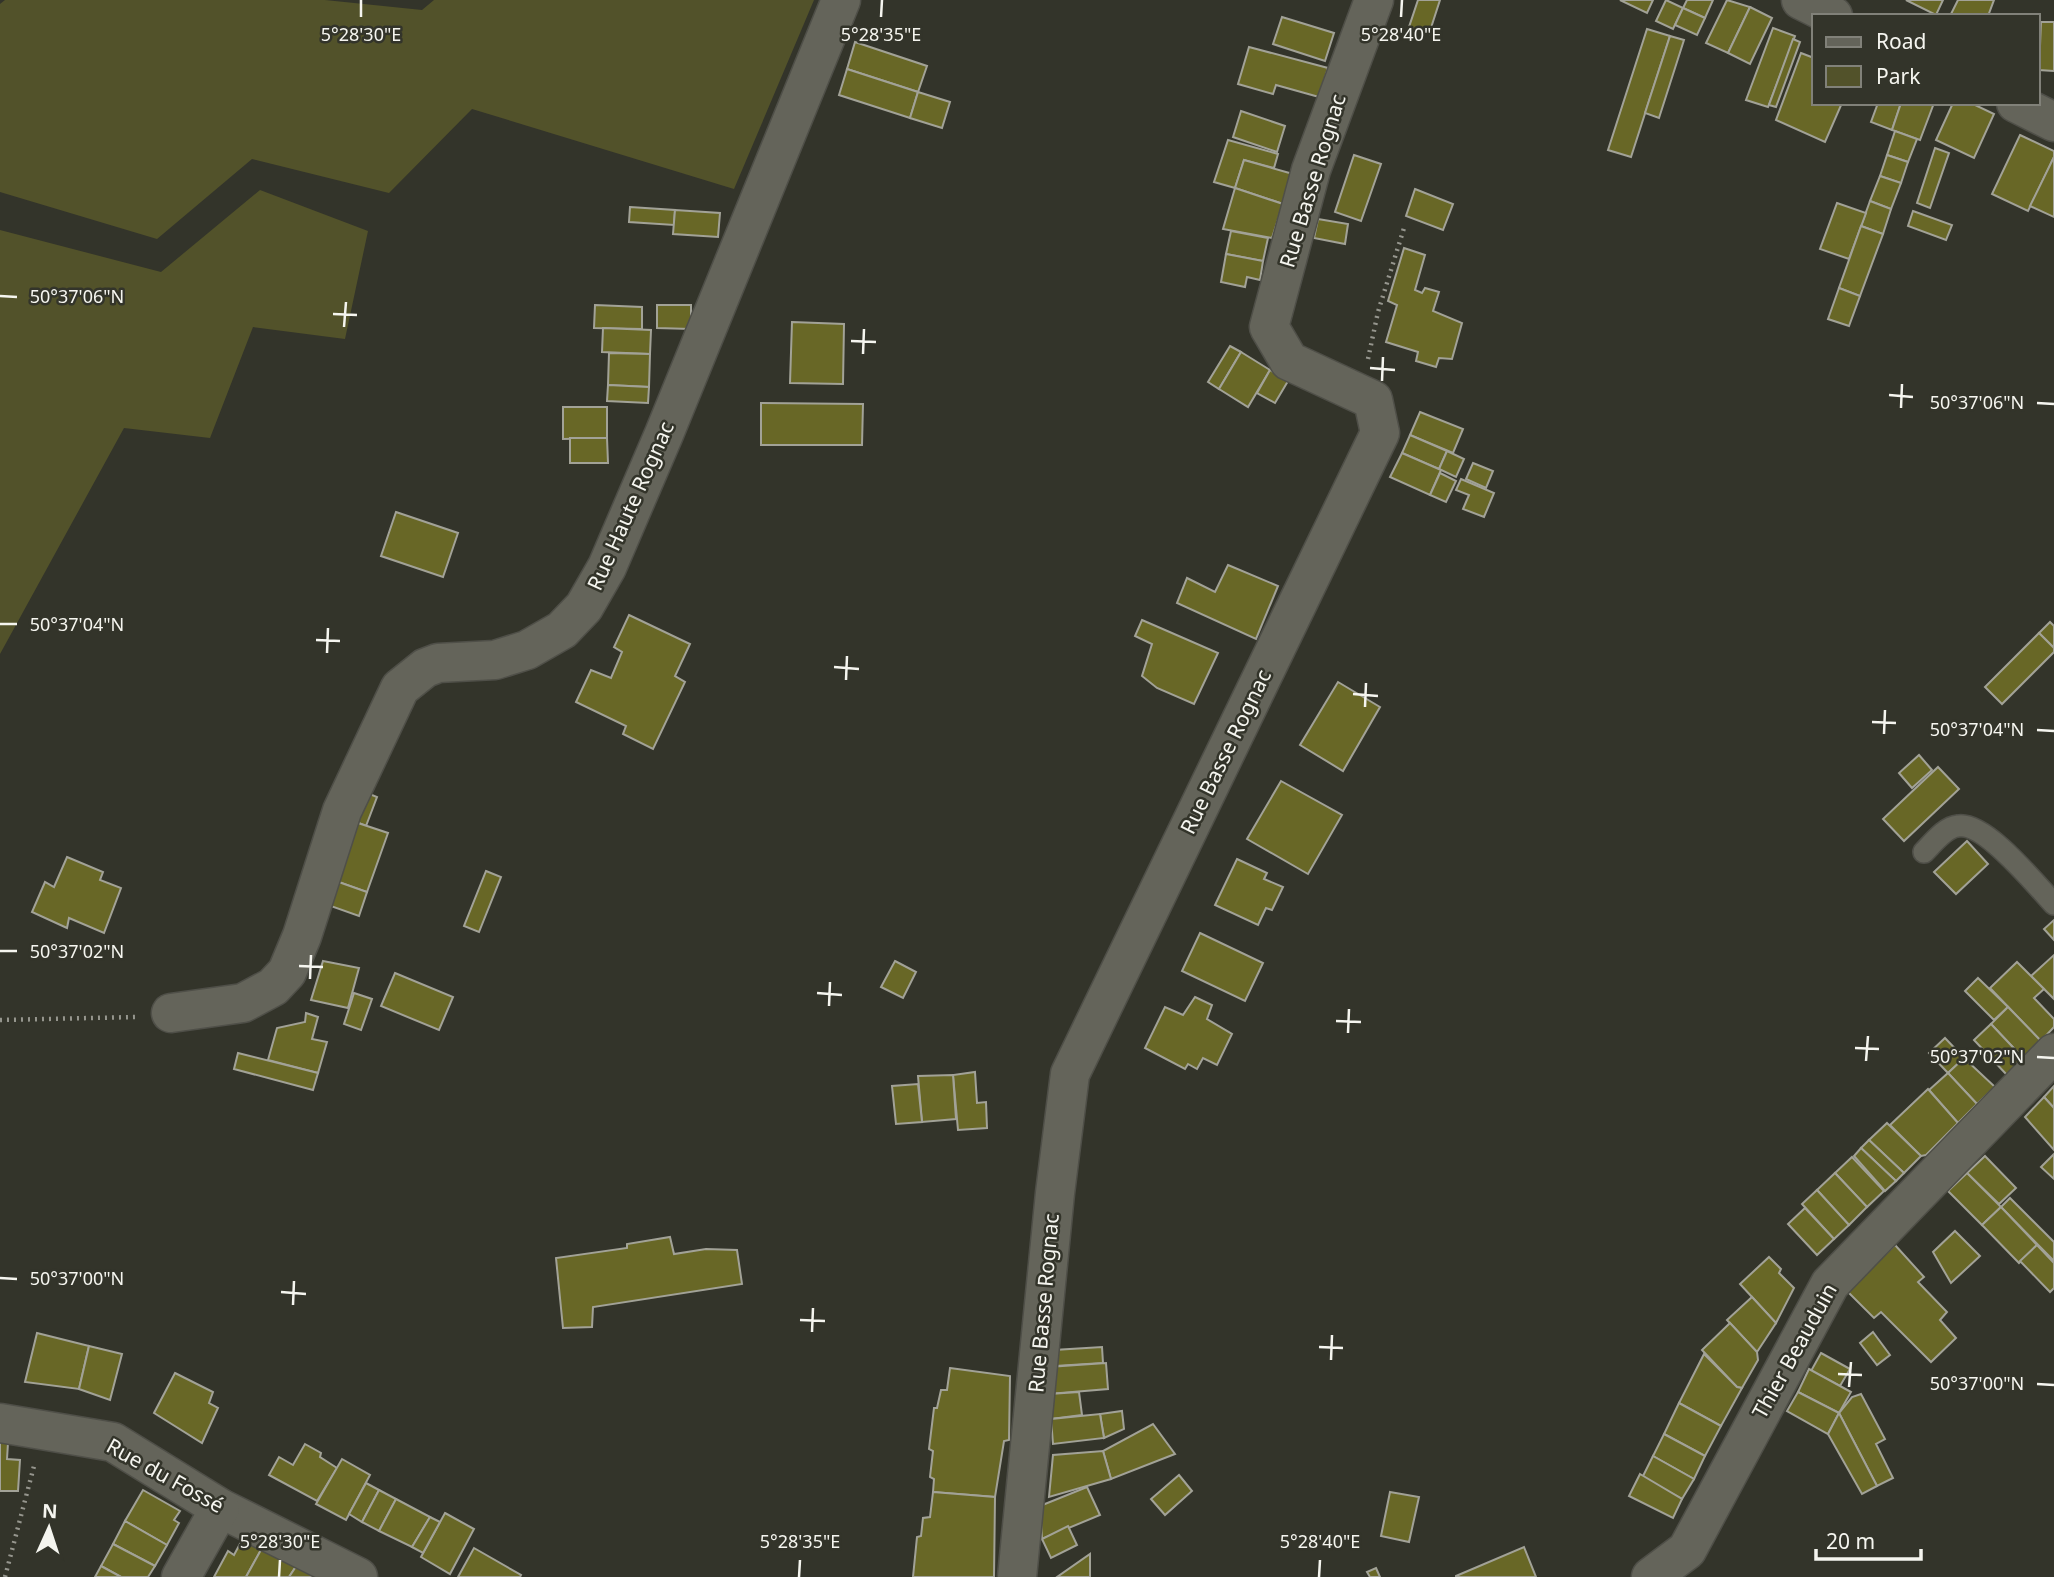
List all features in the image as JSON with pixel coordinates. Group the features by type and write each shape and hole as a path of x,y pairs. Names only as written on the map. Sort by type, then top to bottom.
{"street":[{"name":"Rue Haute Rognac","path":"171,1013 243,1003 273,987 286,972 302,936 342,811 400,688 425,668 438,663 495,660 527,650 562,630 584,607 607,567 664,435 841,0"},
{"name":"Rue Basse Rognac","path":"1017,1577 1055,1193 1070,1074 1380,433 1373,400 1289,361 1269,327 1311,170 1374,0"},
{"path":"1801,0 1829,14"},
{"path":"2020,105 2054,121"},
{"name":"Thier Beauduin","path":"1651,1577 1687,1550 1830,1284 2054,1053"},
{"name":"Rue du Fossé","path":"0,1423 113,1442 220,1508 358,1577"},
{"path":"181,1577 220,1508"}],"lane":[{"path":"1924,852 1948,830 1958,825 1969,827 1982,833 2008,856 2054,904"}],"path":[{"path":"1358,393 1378,312 1404,228"},
{"path":"0,1020 125,1018 171,1013"},
{"path":"5,1577 43,1429"}],"green space":[{"path":"5,0 325,0 422,10 434,0 814,0 734,189 472,109 389,193 252,159 157,239 0,192 0,4"},
{"path":"260,190 368,231 345,339 253,327 210,438 124,428 0,654 0,230 161,272"}],"building":[{"path":"1418,0 1440,0 1429,34 1409,27"},
{"path":"1620,0 1653,0 1647,13"},
{"path":"1666,0 1683,8 1673,29 1656,21"},
{"path":"1687,0 1713,0 1705,18 1683,8"},
{"path":"1727,0 1750,7 1728,53 1706,43"},
{"path":"1906,0 1943,0 1934,14"},
{"path":"1958,0 1994,0 1989,14 1951,14"},
{"path":"1750,7 1772,18 1750,64 1728,53"},
{"path":"1683,8 1705,18 1697,35 1675,25"},
{"path":"1282,17 1334,33 1325,61 1273,44"},
{"path":"2041,22 2054,22 2054,71 2040,70"},
{"path":"1773,28 1795,36 1768,107 1746,100"},
{"path":"1647,29 1670,36 1631,157 1608,150"},
{"path":"1670,36 1684,40 1659,118 1645,113"},
{"path":"1793,39 1800,42 1776,107 1769,105"},
{"path":"855,42 927,66 918,92 847,69"},
{"path":"1249,47 1328,68 1319,97 1276,85 1273,94 1238,84"},
{"path":"1801,53 1812,57 1812,105 1841,105 1825,142 1776,120"},
{"path":"847,69 918,92 910,118 839,95"},
{"path":"918,92 950,102 942,128 910,118"},
{"path":"1877,105 1900,105 1892,130 1871,122"},
{"path":"1900,105 1933,105 1920,140 1892,130"},
{"path":"1952,105 1975,105 1994,114 1974,158 1936,140"},
{"path":"1241,111 1285,126 1277,152 1233,137"},
{"path":"1895,131 1917,139 1908,162 1887,155"},
{"path":"2020,135 2054,151 2054,157 2028,211 1992,194"},
{"path":"1228,140 1278,154 1274,168 1244,160 1235,188 1214,182"},
{"path":"1935,148 1949,153 1930,208 1917,203"},
{"path":"1354,155 1381,164 1361,221 1335,212"},
{"path":"1887,155 1908,162 1901,183 1880,176"},
{"path":"2054,157 2054,217 2030,206"},
{"path":"1244,160 1293,174 1283,204 1235,188"},
{"path":"1880,176 1901,183 1891,209 1870,201"},
{"path":"1235,188 1283,204 1272,238 1223,229"},
{"path":"1415,189 1453,204 1443,230 1406,216"},
{"path":"1870,201 1891,209 1883,234 1861,226"},
{"path":"1837,203 1866,213 1849,259 1820,249"},
{"path":"630,207 675,210 674,225 629,222"},
{"path":"675,210 720,213 718,237 673,234"},
{"path":"1913,211 1952,225 1946,240 1908,226"},
{"path":"1318,219 1348,224 1345,244 1314,238"},
{"path":"1861,226 1883,234 1860,296 1839,288"},
{"path":"1231,231 1268,238 1263,261 1226,254"},
{"path":"1404,248 1425,255 1415,290 1422,293 1425,288 1439,292 1433,311 1462,323 1452,359 1439,358 1436,367 1416,361 1418,352 1386,342 1397,305 1388,301"},
{"path":"1226,254 1263,261 1260,280 1247,277 1245,287 1221,282"},
{"path":"1839,288 1860,296 1849,326 1828,319"},
{"path":"595,305 642,307 642,329 594,328"},
{"path":"657,305 691,305 691,329 657,328"},
{"path":"792,322 844,324 843,384 790,383"},
{"path":"603,328 651,330 650,354 602,352"},
{"path":"1230,346 1241,352 1219,389 1208,382"},
{"path":"1241,352 1270,370 1248,407 1219,389"},
{"path":"609,353 650,354 649,387 608,385"},
{"path":"1270,370 1288,381 1275,403 1257,393"},
{"path":"608,385 649,387 648,403 607,401"},
{"path":"761,403 863,404 862,445 761,445"},
{"path":"563,407 607,407 607,438 563,439"},
{"path":"1420,412 1463,429 1453,453 1410,435"},
{"path":"1410,435 1447,451 1439,469 1402,453"},
{"path":"570,438 607,438 608,463 570,463"},
{"path":"1447,451 1464,459 1456,477 1439,469"},
{"path":"1402,453 1441,470 1430,495 1390,477"},
{"path":"1473,463 1493,471 1486,488 1466,479"},
{"path":"1440,473 1456,481 1446,502 1430,495"},
{"path":"1461,479 1494,493 1484,517 1463,509 1469,495 1456,490"},
{"path":"396,512 458,533 443,577 381,556"},
{"path":"1228,565 1278,586 1256,639 1177,603 1187,578 1215,592"},
{"path":"629,615 690,644 675,676 685,682 653,749 623,734 626,726 576,702 591,670 611,678 622,652 614,647"},
{"path":"1142,620 1218,653 1194,704 1157,688 1142,676 1152,644 1135,636"},
{"path":"2050,622 2054,626 2054,648 2039,633"},
{"path":"2039,633 2054,648 2054,652 2002,704 1985,687"},
{"path":"1338,682 1380,707 1343,771 1300,745"},
{"path":"1919,755 1932,770 1912,788 1899,773"},
{"path":"1938,767 1959,789 1904,841 1883,819"},
{"path":"1281,781 1342,815 1308,874 1247,839"},
{"path":"360,790 377,797 366,826 349,819"},
{"path":"349,820 388,833 367,892 333,880"},
{"path":"1967,841 1988,864 1956,894 1934,872"},
{"path":"67,857 103,872 100,880 121,888 104,933 69,918 67,928 32,912 45,882 54,887"},
{"path":"1237,859 1267,873 1264,879 1283,887 1272,910 1266,908 1258,925 1215,905"},
{"path":"486,871 501,877 479,932 464,926"},
{"path":"333,880 367,892 359,916 325,904"},
{"path":"2054,920 2054,940 2044,929"},
{"path":"1200,933 1263,963 1245,1001 1182,971"},
{"path":"2054,955 2054,999 2031,976"},
{"path":"323,961 359,968 348,1008 311,1000"},
{"path":"895,961 916,972 903,998 881,987"},
{"path":"2017,962 2044,989 2034,998 2054,1019 2054,1027 2041,1041 1990,988"},
{"path":"395,973 453,997 439,1030 381,1006"},
{"path":"1978,978 2008,1007 1994,1020 1965,991"},
{"path":"354,993 372,999 361,1030 344,1024"},
{"path":"1195,997 1212,1005 1207,1019 1232,1034 1217,1065 1203,1058 1197,1069 1188,1064 1185,1069 1145,1048 1165,1007 1183,1015"},
{"path":"2008,1007 2041,1041 2024,1059 1991,1024"},
{"path":"306,1013 318,1017 312,1039 327,1042 318,1073 268,1060 277,1028 305,1022"},
{"path":"1991,1024 2024,1059 2007,1075 1974,1040"},
{"path":"1945,1038 1964,1058 1948,1073 1929,1053"},
{"path":"238,1053 318,1073 313,1090 234,1069"},
{"path":"1964,1058 1995,1087 1977,1104 1948,1073"},
{"path":"975,1072 977,1103 986,1102 987,1128 958,1130 953,1075"},
{"path":"1948,1073 1977,1104 1958,1123 1929,1090"},
{"path":"953,1075 956,1119 922,1122 918,1076"},
{"path":"918,1084 922,1122 896,1124 892,1086"},
{"path":"2054,1086 2054,1108 2044,1097"},
{"path":"1928,1089 1958,1123 1926,1155 1921,1156 1890,1125"},
{"path":"2044,1097 2054,1108 2054,1150 2025,1117"},
{"path":"1887,1123 1921,1156 1904,1173 1869,1140"},
{"path":"1869,1140 1904,1173 1896,1181 1861,1148"},
{"path":"1861,1148 1896,1181 1885,1191 1854,1156"},
{"path":"2054,1154 2054,1179 2041,1167"},
{"path":"1985,1156 2016,1188 1999,1204 1967,1173"},
{"path":"1852,1157 1884,1191 1867,1207 1835,1173"},
{"path":"1835,1173 1867,1207 1849,1225 1817,1190"},
{"path":"1967,1173 2001,1207 1982,1225 1948,1191"},
{"path":"1817,1190 1849,1225 1834,1239 1802,1204"},
{"path":"2010,1198 2054,1242 2054,1261 2001,1207"},
{"path":"2001,1207 2037,1245 2019,1263 1982,1225"},
{"path":"1805,1208 1834,1239 1817,1255 1788,1224"},
{"path":"1955,1231 1980,1256 1951,1283 1933,1252"},
{"path":"670,1237 674,1254 706,1249 737,1250 742,1284 593,1307 592,1327 563,1328 556,1258 627,1248 627,1244"},
{"path":"1895,1245 1924,1277 1918,1282 1947,1312 1940,1320 1956,1338 1931,1362 1881,1312 1874,1318 1847,1291"},
{"path":"2037,1245 2054,1263 2054,1288 2050,1292 2020,1261"},
{"path":"1769,1257 1781,1269 1779,1273 1794,1288 1776,1323 1740,1284"},
{"path":"1752,1297 1776,1323 1757,1352 1727,1320"},
{"path":"1730,1323 1757,1352 1758,1360 1742,1388 1737,1387 1702,1350"},
{"path":"1873,1332 1890,1355 1877,1365 1860,1343"},
{"path":"37,1333 89,1346 79,1389 25,1382"},
{"path":"89,1346 122,1354 110,1400 79,1389"},
{"path":"1102,1347 1103,1363 1055,1366 1054,1350"},
{"path":"1821,1353 1850,1369 1840,1386 1811,1371"},
{"path":"1704,1354 1737,1387 1742,1388 1721,1426 1679,1403"},
{"path":"1106,1363 1108,1389 1049,1394 1048,1367"},
{"path":"950,1368 1010,1376 1009,1440 1004,1441 995,1497 933,1492 934,1479 930,1477 933,1451 929,1449 934,1408 937,1408 941,1390 947,1390"},
{"path":"1809,1369 1851,1392 1839,1413 1798,1392"},
{"path":"175,1373 213,1392 209,1403 218,1408 202,1443 154,1413"},
{"path":"1079,1392 1082,1415 1051,1419 1049,1394"},
{"path":"1798,1392 1839,1413 1828,1434 1787,1411"},
{"path":"1861,1394 1885,1439 1876,1444 1893,1478 1877,1486 1839,1413 1852,1397"},
{"path":"1679,1403 1721,1426 1705,1456 1664,1434"},
{"path":"1122,1411 1124,1429 1104,1438 1100,1414"},
{"path":"1839,1413 1877,1486 1862,1494 1828,1434"},
{"path":"1100,1414 1104,1438 1053,1444 1051,1419"},
{"path":"1153,1424 1175,1454 1111,1479 1103,1451"},
{"path":"1664,1434 1705,1456 1694,1479 1653,1456"},
{"path":"0,1443 8,1443 7,1459 20,1460 18,1491 0,1491"},
{"path":"305,1444 321,1453 320,1457 337,1468 317,1501 269,1475 279,1457 293,1465"},
{"path":"1103,1451 1111,1479 1049,1497 1053,1455"},
{"path":"1653,1456 1694,1479 1682,1499 1642,1478"},
{"path":"342,1459 370,1475 346,1520 316,1504"},
{"path":"1640,1474 1682,1499 1673,1518 1629,1496"},
{"path":"1179,1475 1192,1491 1165,1515 1151,1499"},
{"path":"366,1483 379,1490 362,1522 349,1514"},
{"path":"1087,1487 1100,1515 1042,1539 1040,1506"},
{"path":"143,1490 180,1511 174,1520 179,1523 167,1545 125,1521"},
{"path":"379,1490 396,1499 379,1531 362,1522"},
{"path":"933,1492 995,1497 994,1577 913,1577 917,1537 921,1536 923,1518 930,1517"},
{"path":"1390,1492 1419,1497 1409,1542 1381,1536"},
{"path":"396,1499 430,1517 412,1547 379,1531"},
{"path":"445,1513 474,1529 450,1574 421,1557"},
{"path":"430,1517 440,1522 423,1553 412,1547"},
{"path":"125,1521 167,1545 155,1566 113,1544"},
{"path":"1068,1526 1077,1545 1051,1558 1042,1539"},
{"path":"243,1538 262,1548 246,1577 214,1577 228,1551 234,1555"},
{"path":"113,1544 155,1566 148,1577 121,1577 101,1566"},
{"path":"1524,1547 1536,1577 1456,1577 1456,1576"},
{"path":"262,1548 297,1565 289,1577 246,1577"},
{"path":"474,1548 521,1575 520,1577 458,1577"},
{"path":"1090,1554 1090,1577 1057,1577"},
{"path":"297,1565 315,1577 289,1577"},
{"path":"101,1566 121,1577 95,1577"},
{"path":"1376,1568 1380,1577 1370,1577 1367,1572"}]}
